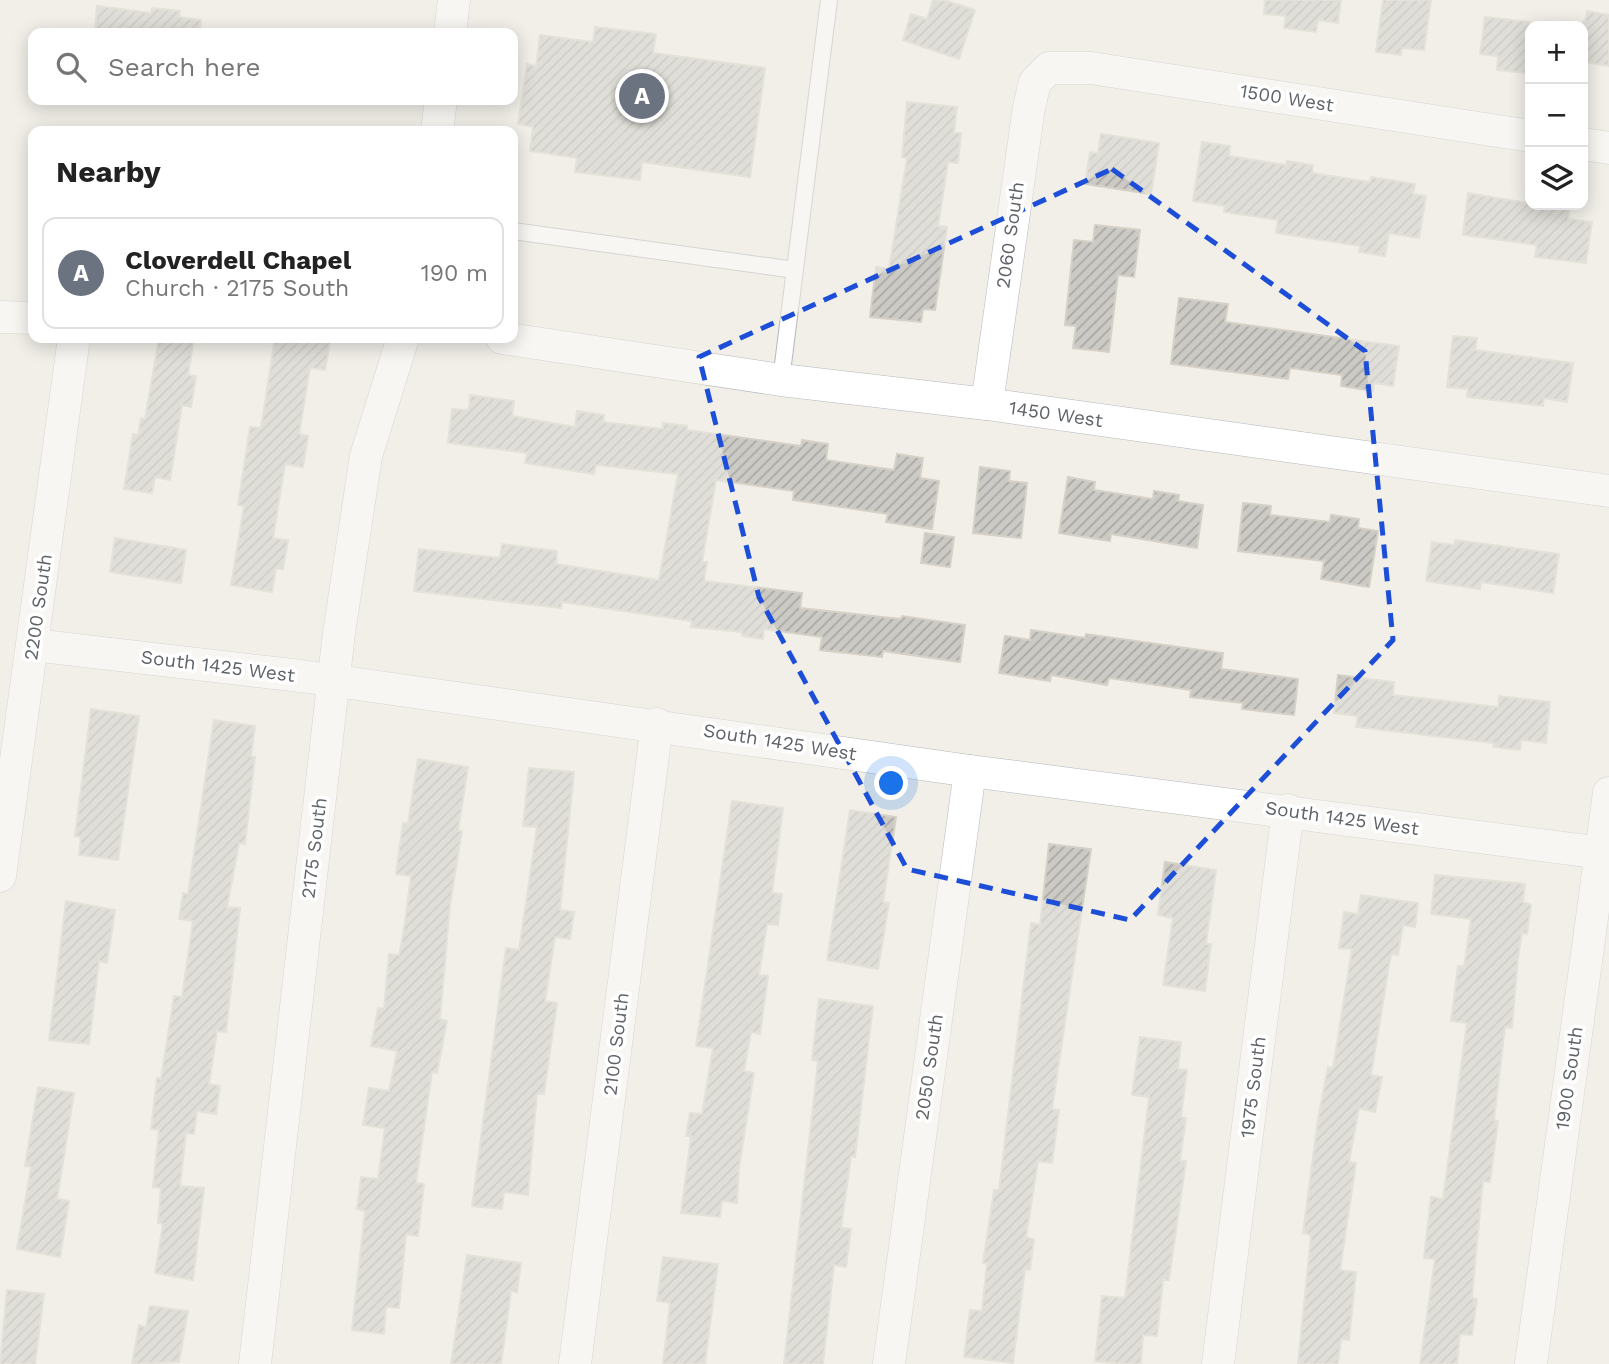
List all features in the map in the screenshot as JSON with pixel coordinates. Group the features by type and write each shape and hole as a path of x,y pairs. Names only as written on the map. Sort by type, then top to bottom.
{"street":[{"path":"451,28 454,0"},
{"name":"1500 West","path":"1044,70 1073,66 1091,68 1525,134"},
{"name":"2060 South","path":"987,404 1028,107 1035,82 1044,70"},
{"path":"437,126 440,105"},
{"path":"1588,145 1609,148"},
{"path":"0,317 28,318"},
{"name":"1450 West","path":"518,340 781,380 987,404 1609,491"},
{"name":"2200 South","path":"0,876 73,343"},
{"name":"2175 South","path":"254,1364 333,681 366,456 401,343"},
{"name":"South 1425 West","path":"33,645 657,724 970,771 1288,810 1604,854"},
{"name":"2100 South","path":"575,1364 657,724"},
{"name":"2050 South","path":"889,1364 970,771"},
{"name":"1900 South","path":"1531,1364 1604,854 1609,793"},
{"name":"1975 South","path":"1218,1364 1288,810"}],"lane":[{"path":"781,380 829,0"},
{"path":"518,231 795,270"}],"highlighted area":[{"path":"1112,169 1365,351 1393,640 1130,920 907,869 759,597 699,357"}],"building":[{"path":"933,0 944,0 975,10 959,59 903,40 911,14 927,19"},
{"path":"1265,0 1341,0 1338,23 1318,20 1316,32 1284,28 1286,16 1264,14"},
{"path":"1383,0 1431,0 1424,50 1402,48 1401,55 1376,52"},
{"path":"97,6 151,13 152,8 180,11 179,17 201,20 200,28 95,28"},
{"path":"1587,11 1609,15 1609,66 1588,63 1588,21 1585,21"},
{"path":"1485,17 1525,21 1525,73 1497,70 1498,56 1480,54"},
{"path":"595,27 656,34 653,53 765,68 750,177 642,162 640,180 575,172 577,158 530,151 533,127 518,124 527,64 536,66 540,35 593,42"},
{"path":"907,102 957,107 954,133 961,133 958,163 948,162 938,226 947,227 935,310 923,309 921,322 870,317 876,267 889,269 907,158 902,157"},
{"path":"1101,134 1159,143 1151,194 1085,184 1090,152 1098,153"},
{"path":"1202,142 1230,146 1229,156 1286,165 1287,161 1313,165 1312,173 1370,182 1371,177 1415,184 1413,194 1426,196 1419,238 1389,233 1385,256 1359,252 1360,246 1276,233 1278,220 1224,212 1225,206 1193,201"},
{"path":"1468,193 1525,203 1525,210 1569,210 1568,219 1592,222 1586,263 1535,257 1537,245 1463,235"},
{"path":"1095,225 1140,230 1134,277 1118,275 1109,352 1073,348 1076,326 1065,325 1074,240 1093,242"},
{"path":"1179,298 1228,304 1225,322 1399,346 1393,386 1374,383 1373,391 1341,386 1342,375 1290,368 1288,379 1171,364"},
{"path":"1453,336 1477,338 1475,350 1573,363 1567,402 1544,398 1543,406 1467,397 1468,389 1447,387"},
{"path":"158,343 193,343 188,375 196,376 191,407 182,405 170,480 155,477 152,493 124,489 133,434 138,435 141,418 145,419"},
{"path":"274,343 330,343 325,370 310,368 299,434 308,436 303,467 285,464 273,538 288,540 283,569 276,568 272,592 231,585 244,506 238,505 250,427 261,428"},
{"path":"470,395 514,401 512,416 575,427 577,411 604,415 603,422 663,429 663,423 687,426 687,430 801,446 802,440 828,444 826,460 894,470 897,454 923,458 920,478 939,481 932,529 886,522 888,514 793,500 794,491 716,480 702,562 707,562 704,581 802,593 800,608 901,619 902,616 965,625 960,662 883,651 882,657 820,650 822,637 764,629 763,639 742,636 742,632 691,627 692,621 562,602 561,608 414,591 419,549 500,558 502,544 557,551 556,564 659,580 678,474 596,465 594,474 525,463 527,453 448,443 452,409 469,410"},
{"path":"980,467 1010,471 1009,481 1027,483 1021,538 973,533"},
{"path":"1068,477 1095,482 1094,490 1153,499 1154,491 1179,495 1178,501 1203,505 1197,548 1111,534 1110,541 1059,533"},
{"path":"1243,503 1271,506 1270,515 1330,522 1331,515 1359,519 1358,528 1378,531 1369,587 1321,579 1324,561 1238,551"},
{"path":"925,533 954,537 950,567 921,563"},
{"path":"115,538 186,550 181,583 110,572"},
{"path":"1455,540 1559,554 1553,593 1481,582 1480,589 1426,581 1432,542 1454,545"},
{"path":"1031,630 1085,638 1086,634 1223,653 1221,669 1298,679 1294,715 1242,709 1243,703 1190,697 1191,690 1109,678 1107,685 1051,675 1050,681 999,673 1005,636 1030,640"},
{"path":"1338,675 1394,682 1393,695 1498,707 1499,696 1550,702 1546,743 1521,740 1520,750 1493,747 1494,743 1356,727 1358,716 1334,713"},
{"path":"91,709 139,716 118,860 79,855 81,837 75,836"},
{"path":"214,720 255,726 251,756 255,757 245,844 239,843 227,907 240,908 226,1032 217,1031 209,1084 220,1086 216,1114 197,1111 194,1134 186,1133 180,1186 204,1188 193,1280 155,1273 163,1224 158,1223 161,1188 153,1187 159,1130 151,1129 157,1078 161,1079 174,996 182,997 193,921 179,919 183,893 188,894"},
{"path":"418,759 468,767 458,831 462,831 450,905 440,1019 447,1021 437,1073 432,1072 416,1183 424,1184 418,1236 406,1234 399,1308 386,1307 384,1334 352,1330 365,1211 357,1209 361,1177 378,1179 385,1128 363,1125 369,1088 389,1091 397,1051 371,1046 378,1008 384,1009 389,954 399,955 403,936 411,876 396,874 403,823 408,824"},
{"path":"529,768 574,772 560,910 574,912 570,939 555,937 545,1001 557,1003 544,1094 537,1094 528,1195 504,1192 502,1209 472,1206 506,948 519,950 537,827 523,826"},
{"path":"732,801 783,808 772,893 782,894 778,925 767,924 759,975 768,976 760,1034 751,1032 744,1071 754,1073 739,1168 737,1203 722,1201 720,1217 681,1213 691,1136 686,1136 690,1113 702,1114 713,1048 696,1046"},
{"path":"850,810 896,817 883,902 889,903 878,969 827,960"},
{"path":"1049,844 1091,849 1052,1109 1059,1110 1052,1163 1038,1161 1026,1237 1034,1240 1030,1270 1025,1269 1013,1363 964,1357 970,1310 982,1311 987,1263 983,1263 994,1190 999,1190 1031,923 1040,925"},
{"path":"1165,862 1216,870 1206,944 1211,944 1205,991 1163,985 1173,918 1158,915"},
{"path":"1435,875 1525,884 1523,902 1531,905 1527,934 1522,933 1518,958 1512,1028 1505,1027 1490,1182 1483,1181 1472,1298 1477,1299 1472,1335 1460,1334 1457,1364 1420,1364 1435,1259 1424,1258 1431,1197 1443,1199 1467,1023 1451,1021 1458,966 1464,967 1471,919 1431,914"},
{"path":"1361,895 1418,903 1415,927 1403,925 1398,955 1391,954 1371,1075 1382,1077 1375,1112 1359,1108 1349,1162 1356,1163 1340,1270 1356,1272 1349,1340 1341,1339 1338,1364 1298,1364 1311,1235 1303,1233 1318,1119 1328,1067 1333,1068 1352,949 1339,948 1344,912 1358,914"},
{"path":"66,901 115,910 107,963 99,961 89,1044 49,1040"},
{"path":"819,999 873,1006 855,1157 851,1156 841,1228 851,1229 846,1267 834,1265 823,1364 784,1364 818,1061 812,1060"},
{"path":"1140,1037 1181,1042 1178,1069 1187,1070 1181,1117 1186,1118 1180,1161 1186,1161 1169,1280 1163,1280 1157,1336 1143,1335 1141,1364 1122,1364 1095,1361 1102,1296 1125,1298 1149,1097 1132,1095"},
{"path":"38,1087 74,1093 57,1199 69,1201 60,1257 17,1249 31,1167 25,1166"},
{"path":"467,1255 521,1263 517,1292 511,1291 501,1364 451,1364"},
{"path":"663,1257 718,1264 705,1364 663,1364 670,1303 657,1301"},
{"path":"7,1290 44,1294 35,1364 0,1364"},
{"path":"150,1306 188,1311 179,1362 132,1364 139,1325 146,1327"}],"place":[{"name":"Cloverdell Chapel","path":"642,96"}]}
